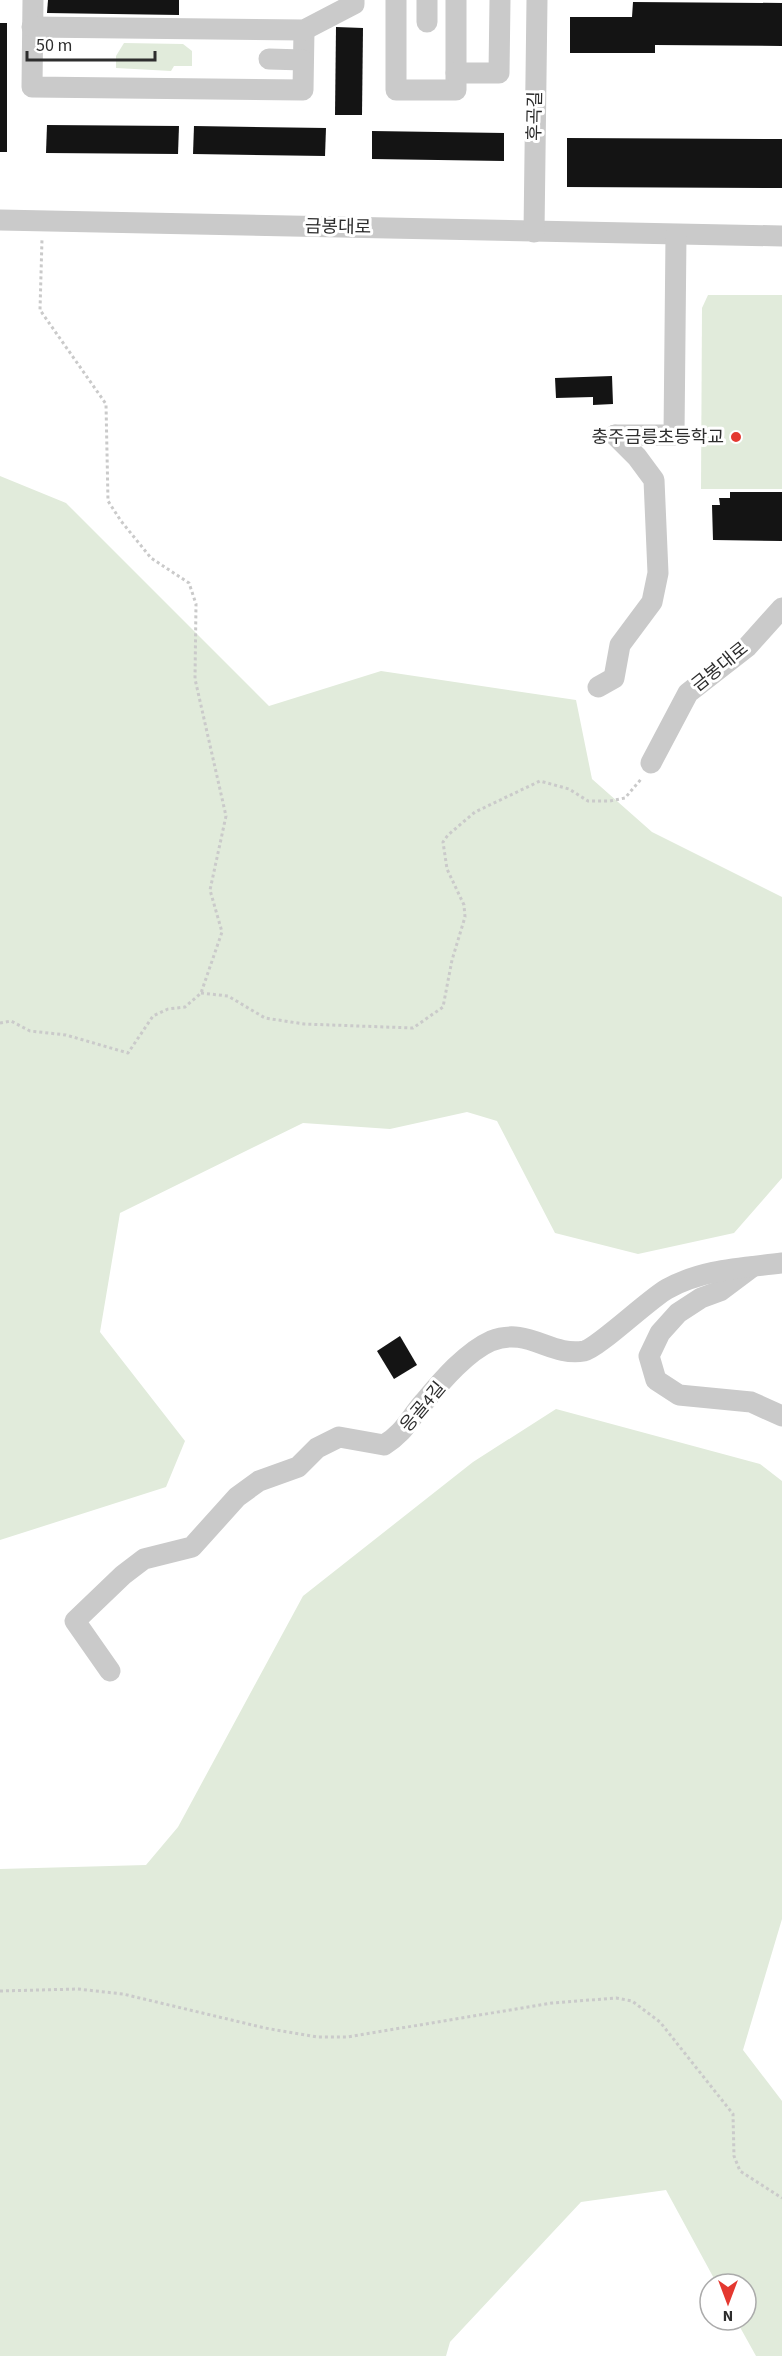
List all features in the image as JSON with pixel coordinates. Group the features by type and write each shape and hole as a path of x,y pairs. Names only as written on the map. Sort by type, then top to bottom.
{"street":[{"path":"33,0 32,87 303,90 304,30"},
{"path":"32,27 304,30 354,4 354,0"},
{"path":"396,0 396,90 456,90 456,0"},
{"path":"427,0 427,22"},
{"path":"456,73 498,73 500,0"},
{"name":"후곡길","path":"534,232 537,0"},
{"path":"269,59 303,60"},
{"name":"금봉대로","path":"0,220 782,236"},
{"path":"598,687 614,678 620,645 652,602 658,573 654,480 637,457 615,435 674,435 676,235"},
{"name":"금봉대로","path":"651,763 688,693 747,647 782,608"},
{"name":"응골4길","path":"110,1671 75,1621 123,1575 144,1559 192,1547 237,1497 259,1481 298,1467 317,1448 339,1437 384,1445 401,1434 423,1403 470,1355 491,1341 512,1336 530,1338 567,1352 586,1351 667,1289 706,1272 782,1263"},
{"name":"응골4길","path":"753,1267 720,1291 701,1298 678,1313 660,1333 649,1356 656,1380 678,1395 751,1402 782,1416"}],"path":[{"path":"0,1023 11,1022 30,1031 66,1035 128,1053 153,1016 168,1009 185,1007 201,993 222,932 210,890 226,816 195,679 196,604 189,584 152,558 121,521 108,501 105,404 39,310 43,221"},
{"path":"201,993 228,996 273,1021 413,1028 443,1007 452,960 465,917 464,905 444,857 443,843 448,835 475,812 540,781 569,789 588,801 626,798 651,763"},
{"path":"0,1991 78,1989 123,1994 194,2013 317,2037 347,2037 552,2003 616,1998 632,2001 660,2022 733,2114 734,2156 740,2171 782,2198"}],"green space":[{"path":"124,43 183,44 192,51 192,66 174,66 171,71 116,68 116,56"},
{"path":"708,295 782,295 782,489 701,489 702,308"},
{"path":"0,476 66,503 269,706 381,671 576,700 592,779 652,832 782,897 782,1178 734,1233 638,1254 555,1233 497,1121 467,1112 390,1129 303,1123 120,1213 100,1332 185,1441 166,1487 0,1540"},
{"path":"556,1409 760,1464 782,1481 782,1919 743,2050 782,2101 782,2356 756,2356 743,2332 758,2332 758,2272 710,2272 666,2190 581,2202 450,2342 446,2356 0,2356 0,1869 146,1865 178,1827 303,1596 473,1462"}],"building":[{"path":"48,0 179,0 179,15 47,13"},
{"path":"633,2 782,3 782,46 655,45 655,53 570,53 570,17 632,17"},
{"path":"0,23 7,23 7,152 0,152"},
{"path":"336,27 363,28 362,115 335,115"},
{"path":"47,125 179,126 178,154 46,153"},
{"path":"194,126 326,128 325,156 193,154"},
{"path":"372,131 504,133 504,161 372,159"},
{"path":"567,138 782,139 782,188 567,187"},
{"path":"612,376 613,404 593,405 593,397 556,398 555,378"},
{"path":"730,492 782,492 782,541 713,540 712,505 720,505 719,498 730,498"},
{"path":"400,1336 417,1365 394,1379 377,1351"}],"place":[{"name":"충주금릉초등학교","path":"736,437"}]}
